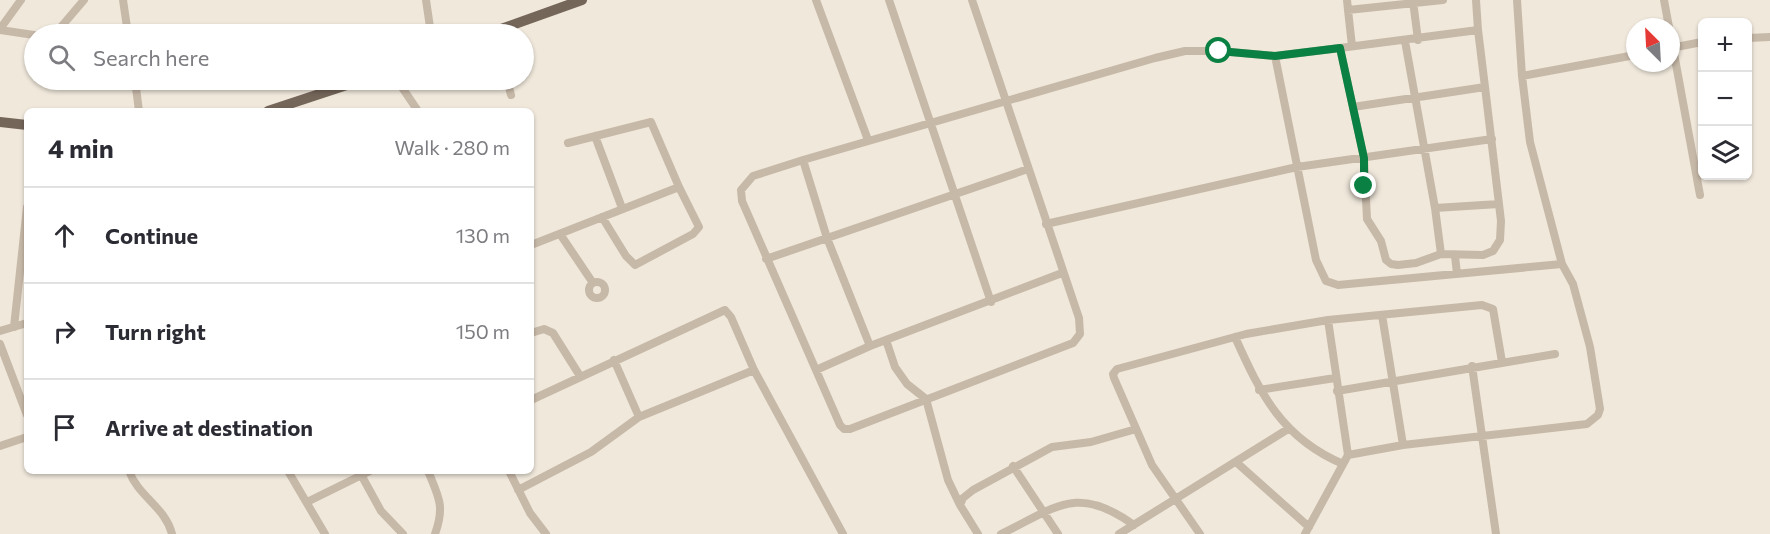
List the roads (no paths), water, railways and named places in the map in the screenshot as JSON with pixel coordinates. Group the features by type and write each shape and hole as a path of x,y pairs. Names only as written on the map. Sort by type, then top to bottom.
{"main road":[{"path":"518,24 582,0"},
{"path":"277,108 332,90"},
{"path":"0,122 24,125"}],"street":[{"path":"21,0 3,18 0,30 24,34"},
{"path":"64,24 84,0"},
{"path":"123,0 127,24"},
{"path":"426,0 430,24"},
{"path":"816,0 868,140"},
{"path":"889,0 932,121 991,302"},
{"path":"972,0 1006,100 1062,273 1079,318 1080,334 1073,343 850,429 844,429 749,221 741,190 753,176 932,121 1006,100 1185,51 1275,56 1418,40 1478,30"},
{"path":"1347,0 1352,46"},
{"path":"1348,10 1443,0"},
{"path":"1340,48 1364,158 1367,219 1381,241 1386,260 1390,264 1416,263 1441,254 1483,255 1497,246 1500,240 1499,204 1476,0"},
{"path":"1348,455 1403,445 1587,424 1598,415 1599,392 1590,348 1573,284 1562,264 1530,142 1522,76 1517,0"},
{"path":"1664,0 1667,18"},
{"path":"1413,2 1418,40"},
{"path":"1752,38 1770,38"},
{"path":"1405,41 1436,208 1441,254"},
{"path":"1680,46 1698,43"},
{"path":"1275,56 1316,260 1326,281 1338,285 1562,264"},
{"path":"1522,76 1626,57"},
{"path":"1677,72 1700,195"},
{"path":"1353,107 1485,87"},
{"path":"136,90 139,108"},
{"path":"404,90 416,108"},
{"path":"510,90 511,95"},
{"path":"568,143 651,122 699,230 640,264 631,263 602,217"},
{"path":"595,136 622,208"},
{"path":"1046,224 1297,167 1492,139"},
{"path":"803,160 827,238 870,346"},
{"path":"766,259 955,196 1028,169"},
{"path":"534,244 679,187"},
{"path":"1436,208 1499,204"},
{"path":"560,234 593,283"},
{"path":"14,327 24,235"},
{"path":"1455,256 1457,274"},
{"path":"816,370 870,346 991,302 1062,273"},
{"path":"1200,534 1174,500 1152,465 1114,378 1115,370 1234,338 1328,320 1489,305 1493,309 1502,362"},
{"path":"534,399 722,310 731,317 754,370 843,534"},
{"path":"1382,315 1403,445"},
{"path":"1236,462 1307,531 1348,455 1328,320"},
{"path":"0,331 24,324"},
{"path":"534,332 544,329 553,333 580,376"},
{"path":"1234,338 1259,390 1288,429 1314,449 1343,464"},
{"path":"886,340 895,367 907,384 927,399 948,480 978,534"},
{"path":"0,344 24,407"},
{"path":"1337,391 1472,366 1555,354"},
{"path":"614,360 639,417"},
{"path":"1472,366 1480,436 1496,534"},
{"path":"518,490 591,452 639,417 754,370"},
{"path":"1259,390 1335,378"},
{"path":"960,505 963,498 973,490 1013,466 1060,444 1091,442 1136,429"},
{"path":"1119,534 1288,429"},
{"path":"0,446 24,438"},
{"path":"1013,466 1058,534"},
{"path":"130,474 132,480 167,521 172,534"},
{"path":"290,474 325,534"},
{"path":"307,502 358,474"},
{"path":"361,474 388,520 403,534"},
{"path":"429,474 441,502 442,513 435,534"},
{"path":"510,474 546,534"},
{"path":"1001,534 1044,513 1073,503 1092,502 1134,525"}]}
